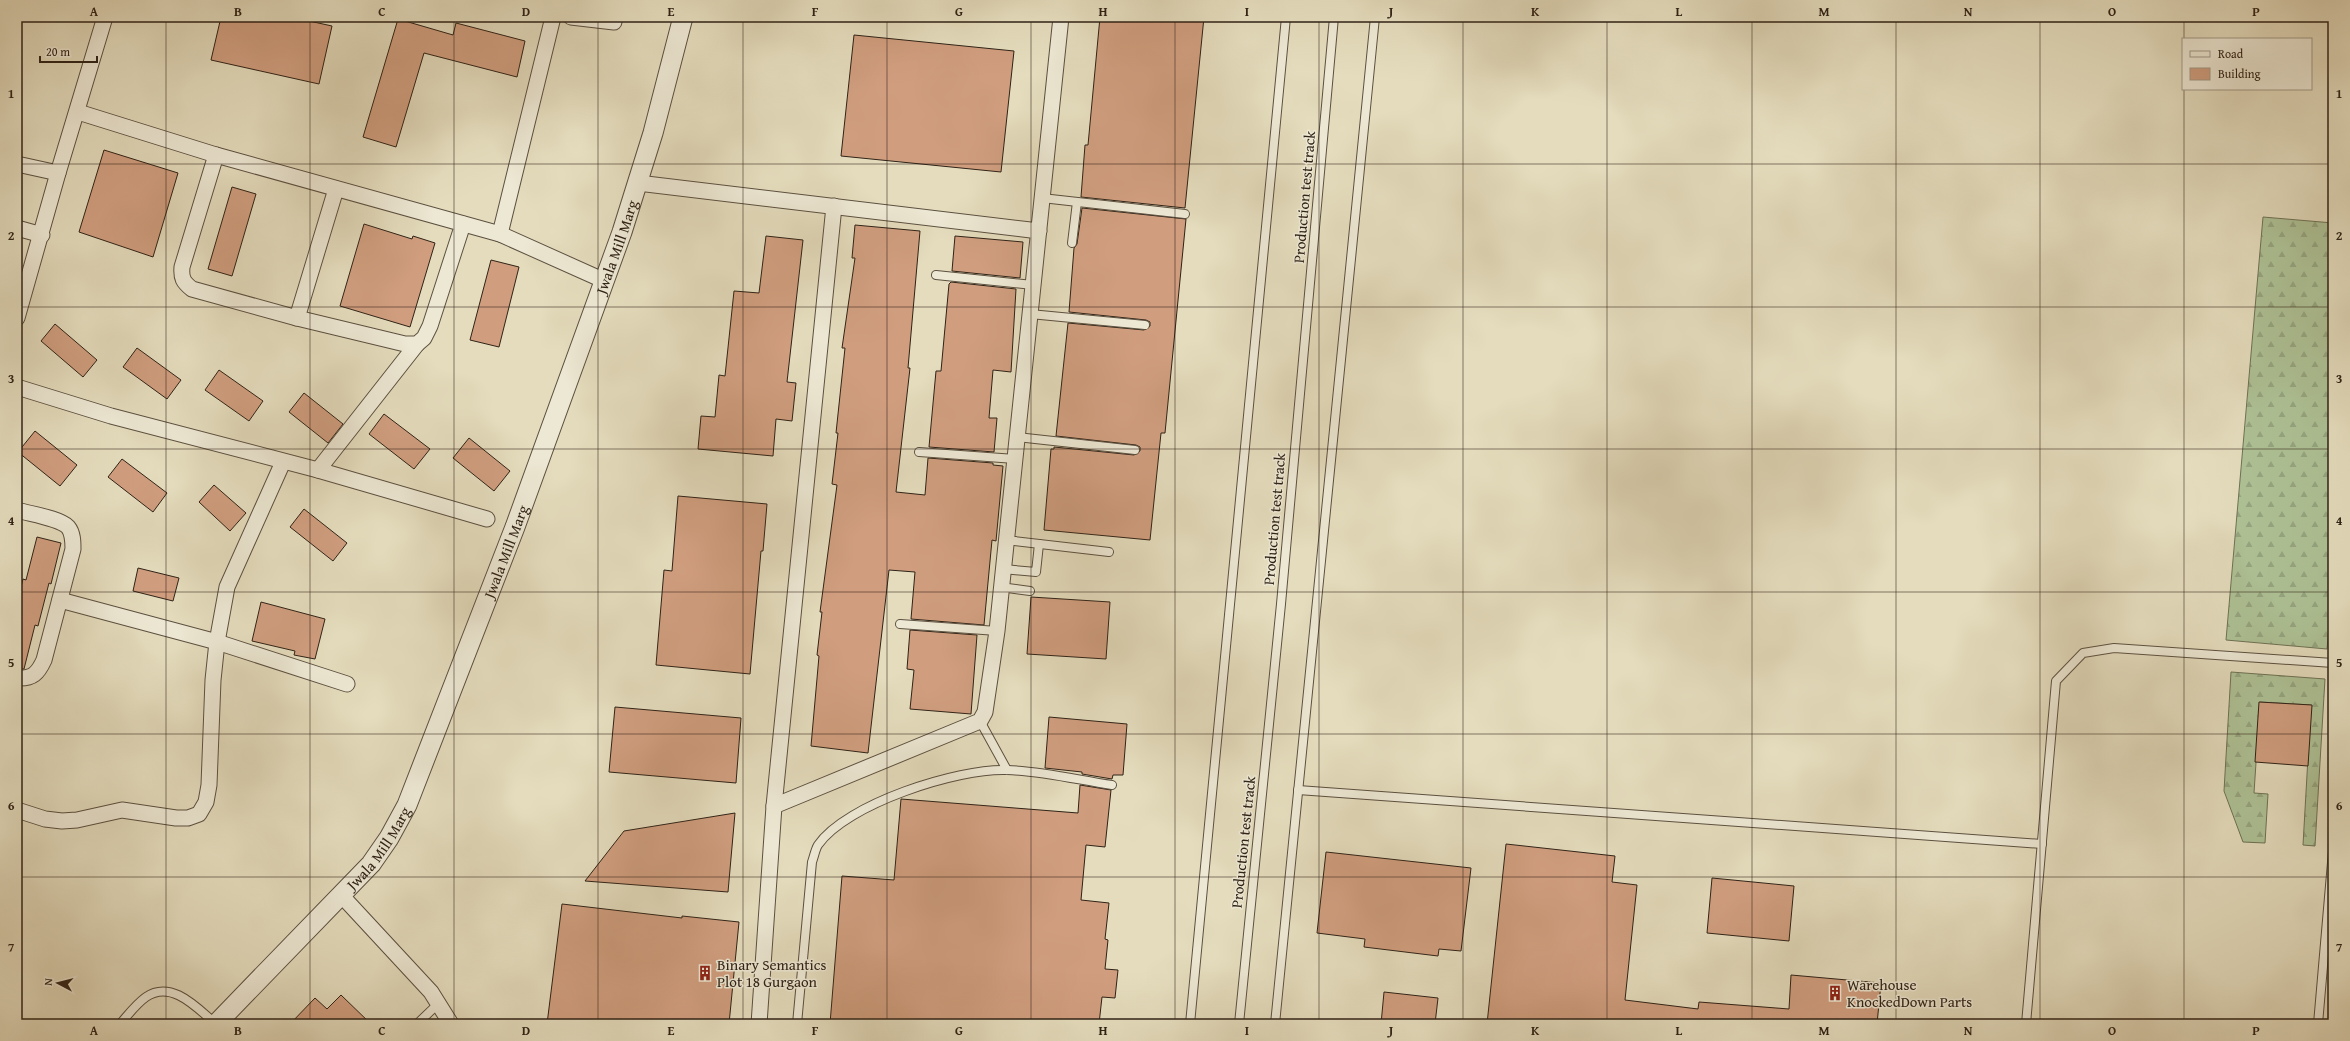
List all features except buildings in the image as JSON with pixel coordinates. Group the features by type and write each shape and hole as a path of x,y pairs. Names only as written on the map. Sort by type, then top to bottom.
{"street":[{"path":"500,234 553,17"},
{"path":"571,17 614,22"},
{"name":"Jwala Mill Marg","path":"216,1024 342,896 376,857 389,838 407,805 515,528 605,281 638,183 683,17"},
{"path":"774,806 980,721 988,700 997,631 1000,587 1015,459 1061,17"},
{"path":"17,318 42,234 58,173 78,112 103,19"},
{"path":"78,112 216,155 500,234 605,281"},
{"path":"216,155 182,266 181,277 185,284 192,289 296,318 405,344 417,344"},
{"path":"17,164 58,173"},
{"path":"638,183 1039,231"},
{"path":"296,318 336,189"},
{"path":"759,1024 774,806 834,206"},
{"path":"318,470 417,344 424,338 430,326 463,224"},
{"path":"17,228 42,234"},
{"path":"17,387 111,416 318,470 487,519"},
{"path":"17,810 45,819 62,820 77,820 122,810 176,818 188,818 199,814 206,802 209,785 213,680 217,642 227,587 283,462"},
{"path":"17,510 60,522 69,528 73,538 73,549 44,660 34,676 17,678"},
{"path":"60,600 217,642 347,684"},
{"path":"342,896 439,1003 451,1024"}],"lane":[{"path":"1190,1024 1286,17"},
{"name":"Production test track","path":"1239,1024 1281,604 1334,17"},
{"path":"1275,1024 1375,17"},
{"path":"1042,198 1185,214"},
{"path":"1072,243 1077,202"},
{"path":"936,275 1033,285"},
{"path":"1030,314 1145,325"},
{"path":"1017,437 1135,450"},
{"path":"919,452 1015,459"},
{"path":"1006,540 1109,552"},
{"path":"1003,569 1035,572 1039,544"},
{"path":"1000,587 1030,591"},
{"path":"900,624 997,631"},
{"path":"2026,1024 2056,681 2083,653 2114,648 2333,663"},
{"path":"980,721 1007,770"},
{"path":"797,1024 812,862 817,847 825,836 852,816 913,786 975,772 1007,770 1112,785"},
{"path":"1298,790 2042,844"},
{"path":"2318,1024 2333,851"},
{"path":"120,1024 145,998 153,993 172,991 187,1000 216,1024"},
{"path":"417,1024 439,1003"}],"green space":[{"path":"2263,217 2333,223 2333,582 2327,649 2226,640"},
{"path":"2231,672 2325,679 2315,846 2303,845 2311,705 2260,702 2254,793 2268,794 2265,843 2243,842 2224,791"}],"place":[{"name":"Binary Semantics Plot 18 Gurgaon","path":"705,973"},
{"name":"Warehouse KnockedDown Parts","path":"1835,993"}]}
